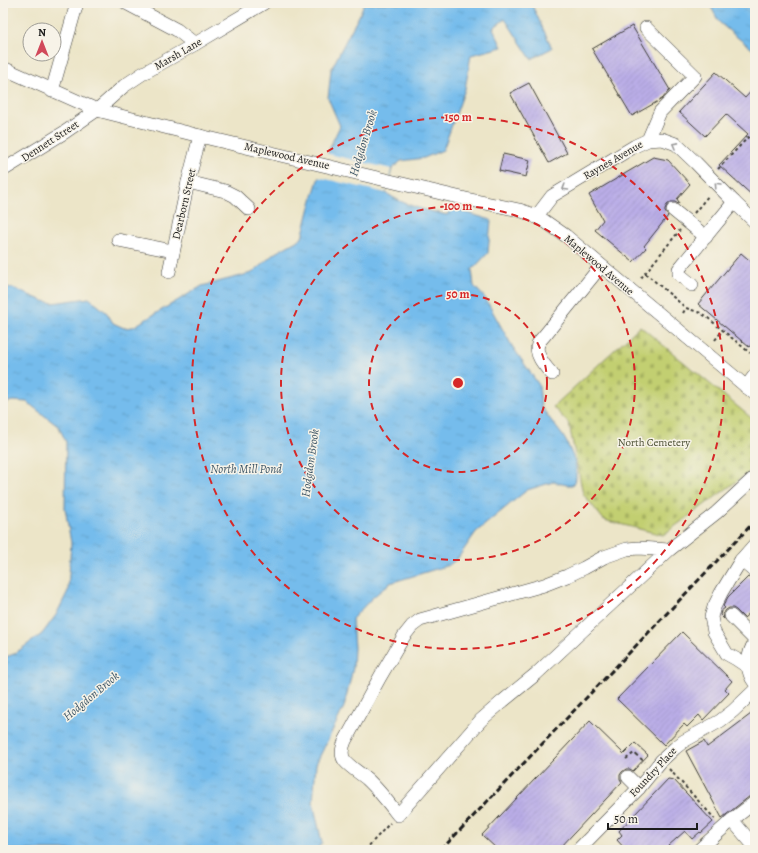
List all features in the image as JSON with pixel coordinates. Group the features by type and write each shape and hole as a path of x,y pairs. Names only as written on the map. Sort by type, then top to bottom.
{"street":[{"path":"52,91 77,3"},
{"name":"Marsh Lane","path":"97,110 124,86 264,3"},
{"path":"128,4 177,30 195,44"},
{"path":"646,28 695,76 660,112 648,140"},
{"name":"Maplewood Avenue","path":"3,68 97,110 200,136 466,199 519,210 536,217 566,236 750,390"},
{"name":"Dennett Street","path":"3,170 65,132 97,110"},
{"name":"Dearborn Street","path":"169,272 188,182 200,136"},
{"name":"Raynes Avenue","path":"536,217 552,196 635,146 648,140 662,139 676,144 755,222"},
{"path":"188,182 225,191 235,196 249,209"},
{"path":"692,285 679,274 679,269 734,202"},
{"path":"673,210 706,237"},
{"path":"118,240 173,251"},
{"path":"552,374 537,351 538,345 601,266"},
{"path":"750,390 755,375"},
{"path":"669,550 627,549 616,552 567,576 544,584 420,620 412,626 404,636 345,741 342,749 342,755 345,761 378,790 398,815 481,720 536,674 669,550 716,513 755,477"},
{"path":"724,608 741,560 755,544"},
{"path":"741,560 755,572"},
{"path":"748,664 727,654 714,632 711,617 714,607 724,608 755,641 749,653 748,664 750,674 755,682"},
{"name":"Foundry Place","path":"578,850 639,788 675,748 684,741 720,721 755,690"},
{"path":"628,777 639,788"},
{"path":"699,850 732,820 755,802"},
{"path":"732,820 755,847"}],"path":[{"path":"718,169 755,130"},
{"path":"641,278 680,230"},
{"path":"645,273 686,308 701,313 750,353"},
{"path":"683,313 686,308"},
{"path":"715,340 723,330"},
{"path":"626,759 634,753 648,764"},
{"path":"662,761 716,820 713,824"},
{"path":"365,850 398,815"}],"green space":[{"name":"North Cemetery","path":"640,326 755,421 755,468 663,535 604,520 583,494 569,424 553,407"}],"water":[{"name":"North Mill Pond","path":"364,3 531,3 552,48 531,59 505,19 493,28 502,47 471,55 465,89 443,150 424,158 401,161 392,169 386,193 415,207 447,215 451,208 491,220 488,253 472,270 474,286 485,298 512,346 539,385 541,407 563,436 574,459 576,466 575,483 572,485 567,485 553,482 527,490 476,532 458,558 449,565 390,583 372,598 352,619 354,648 353,668 344,707 316,764 313,802 322,843 316,850 3,850 3,658 14,654 42,634 56,615 68,591 71,543 65,508 66,442 59,427 27,402 13,401 3,403 3,286 15,289 43,301 53,303 89,298 107,313 113,323 124,328 133,327 202,286 252,273 275,253 302,238 322,167 340,126 328,98 331,70 360,14"},
{"path":"709,3 755,3 755,51 719,22"}],"pier":[{"path":"325,153 391,169 386,193 317,177"}],"building":[{"path":"632,26 670,90 662,99 632,116 592,49"},
{"path":"716,72 745,98 755,87 755,198 719,165 748,134 726,114 705,136 679,112"},
{"path":"529,83 567,153 549,163 510,93"},
{"path":"503,154 530,160 526,177 499,171"},
{"path":"653,157 668,160 690,184 677,199 679,202 678,204 671,202 667,205 665,212 668,216 644,246 646,248 633,262 595,230 603,220 589,195"},
{"path":"741,253 755,265 755,340 749,347 698,304"},
{"path":"748,577 755,580 755,608 744,618 733,608 729,608 723,614 724,619 720,615 721,611 725,608 723,606 728,597"},
{"path":"682,632 732,681 725,689 729,693 703,720 699,715 687,727 684,724 664,745 617,699"},
{"path":"755,711 755,793 722,818 686,751 704,741 707,747"},
{"path":"590,721 624,754 635,743 648,755 633,771 626,769 622,772 620,779 622,782 558,850 498,850 482,835"},
{"path":"668,779 674,780 713,822 692,839 685,831 668,846 672,850 626,850 617,840 622,835 619,831"}],"railway":[{"path":"441,850 755,521"}],"water label":[{"name":"Hodgdon Brook","path":"363,143"},
{"name":"Hodgdon Brook","path":"310,463"},
{"name":"Hodgdon Brook","path":"91,696"}]}
